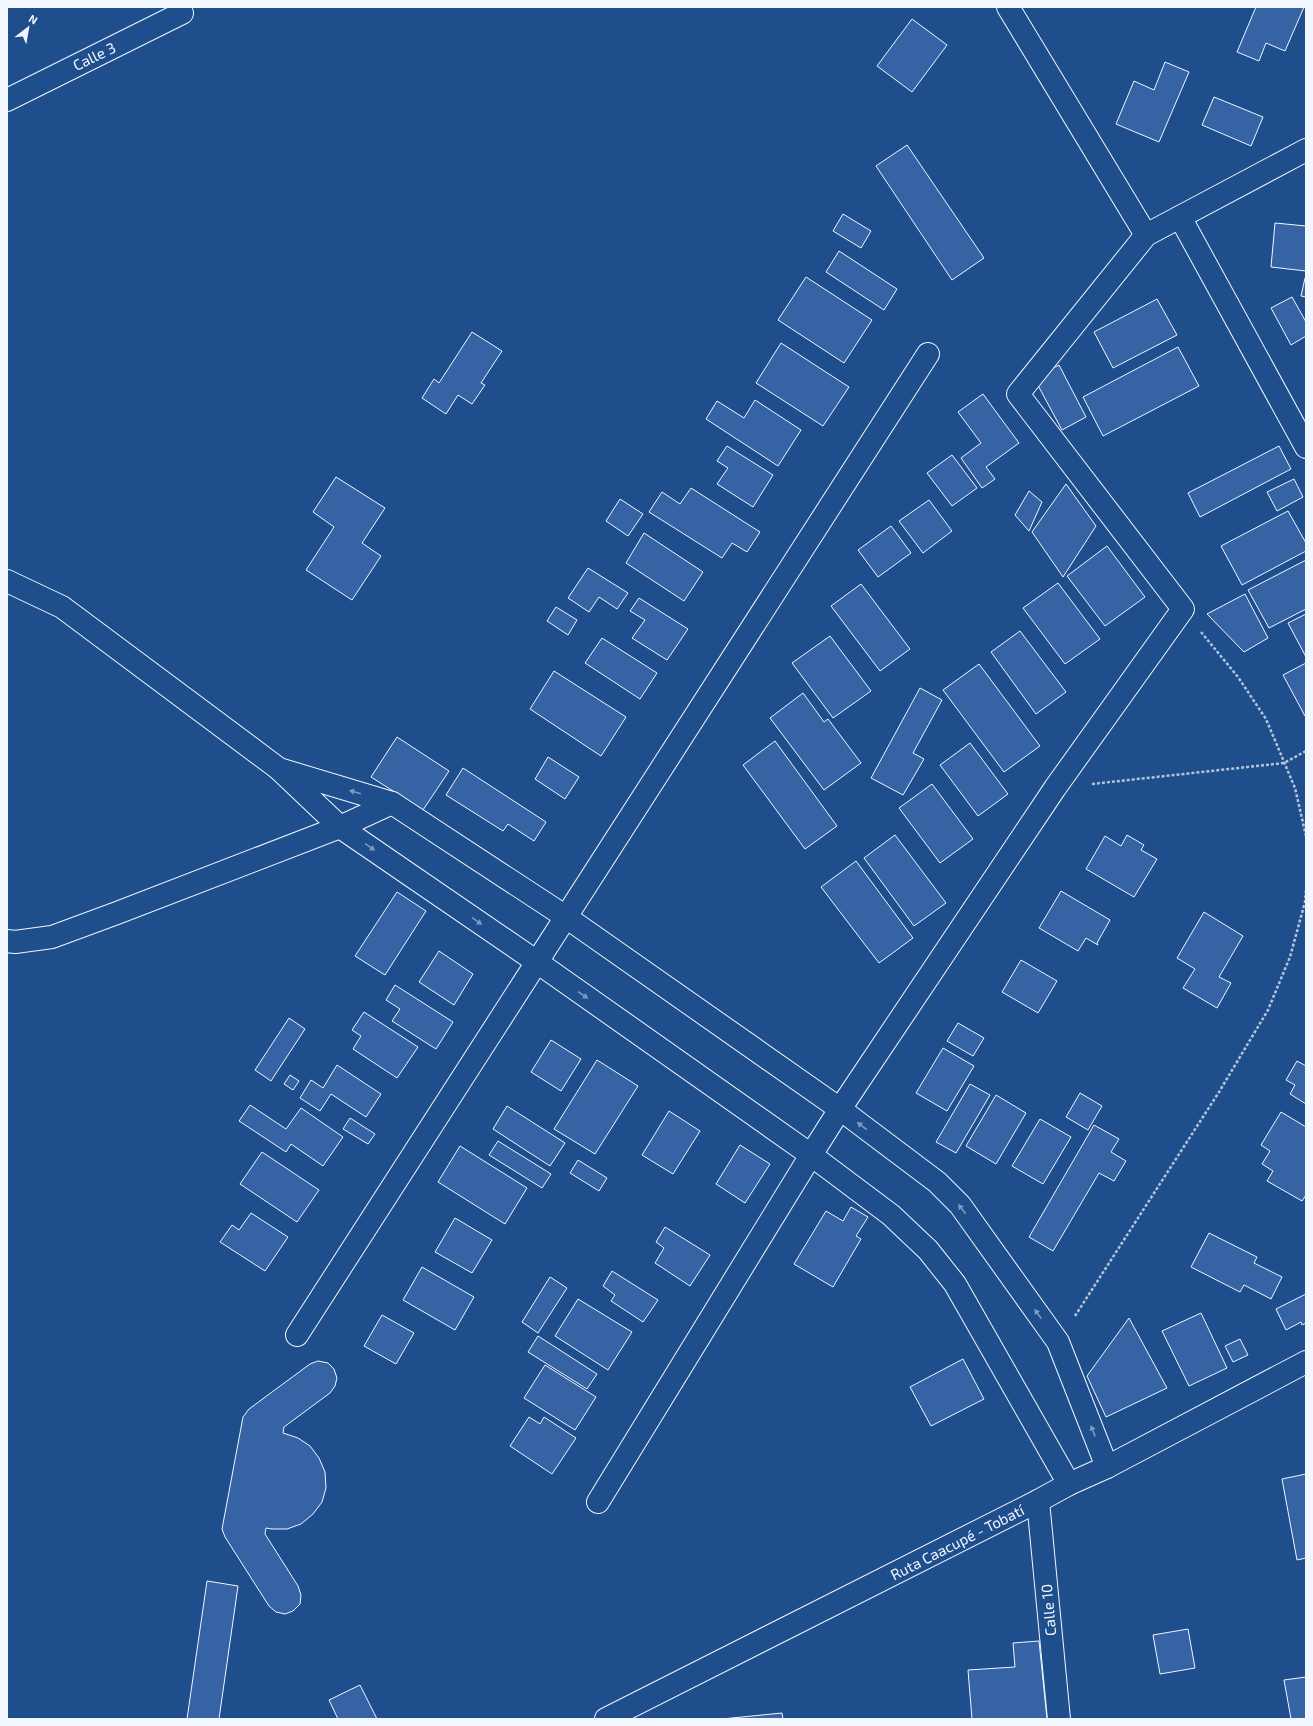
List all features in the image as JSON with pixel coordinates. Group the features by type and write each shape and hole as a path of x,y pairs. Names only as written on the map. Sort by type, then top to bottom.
{"street":[{"path":"1008,7 1146,235"},
{"name":"Calle 3","path":"7,100 182,13"},
{"path":"598,1502 840,1109 1055,788 1183,609 1018,394 1146,235 1306,150"},
{"path":"1180,217 1306,447"},
{"path":"297,1335 928,354"},
{"path":"7,581 62,607 278,769 340,827 537,962 811,1155 891,1215 928,1250 955,1284 1069,1484"},
{"path":"278,769 392,803 566,917 840,1109 937,1182 960,1205 1058,1342 1108,1467"},
{"path":"7,941 15,942 52,937 340,827 392,803"},
{"name":"Ruta Caacupé - Tobatí","path":"611,1718 1069,1484 1108,1467 1306,1362"},
{"name":"Calle 10","path":"1038,1501 1058,1719"}],"path":[{"path":"1183,609 1238,676 1266,719 1295,788 1306,836"},
{"path":"1055,788 1284,763 1306,751"},
{"path":"1058,1342 1219,1092 1268,1010 1290,957 1305,902 1306,890"}],"building":[{"path":"1256,7 1304,7 1285,51 1266,43 1259,61 1237,52"},
{"path":"912,19 947,45 912,92 877,66"},
{"path":"1165,62 1189,72 1159,142 1116,124 1134,81 1154,90"},
{"path":"1214,97 1263,117 1251,146 1202,125"},
{"path":"907,145 984,258 952,280 876,166"},
{"path":"843,214 871,231 861,248 833,231"},
{"path":"1275,223 1306,226 1306,271 1271,267"},
{"path":"839,251 897,289 884,310 826,272"},
{"path":"806,277 872,320 844,363 778,320"},
{"path":"1306,278 1306,297 1301,296"},
{"path":"1292,297 1306,322 1306,336 1291,345 1271,308"},
{"path":"1157,299 1177,335 1113,368 1094,332"},
{"path":"472,332 502,351 481,383 485,385 472,404 458,395 446,414 422,398 434,379 439,383"},
{"path":"781,343 849,387 823,426 756,383"},
{"path":"1178,347 1199,386 1103,436 1083,397"},
{"path":"1059,365 1086,417 1062,430 1034,378"},
{"path":"983,394 1019,443 986,467 995,479 982,488 961,458 981,443 958,412"},
{"path":"755,400 801,430 778,466 706,419 717,401 744,418"},
{"path":"727,446 773,475 753,507 717,484 728,468 717,461"},
{"path":"1279,446 1291,469 1200,517 1188,493"},
{"path":"952,455 977,488 952,506 927,473"},
{"path":"336,477 385,508 362,543 381,556 352,600 306,570 334,527 313,512"},
{"path":"1294,479 1303,497 1277,511 1267,492"},
{"path":"1066,484 1096,526 1063,577 1032,532"},
{"path":"691,488 760,532 747,552 732,543 722,558 649,512 662,492 680,504"},
{"path":"1029,491 1042,502 1029,531 1015,515"},
{"path":"620,499 643,514 628,536 606,521"},
{"path":"929,500 952,531 923,553 899,521"},
{"path":"1288,511 1306,543 1306,551 1242,585 1221,546"},
{"path":"891,526 911,553 878,577 858,550"},
{"path":"644,533 703,572 684,601 626,563"},
{"path":"1107,546 1145,597 1105,626 1067,576"},
{"path":"1306,560 1306,609 1269,628 1248,590"},
{"path":"588,568 628,593 617,609 599,597 589,612 568,598"},
{"path":"1058,583 1100,639 1065,664 1023,608"},
{"path":"861,584 910,649 880,671 831,606"},
{"path":"1245,594 1268,638 1244,652 1207,614"},
{"path":"639,598 688,629 667,660 632,638 645,620 630,611"},
{"path":"556,607 577,620 568,635 547,621"},
{"path":"1306,614 1306,657 1288,623"},
{"path":"1020,631 1066,692 1036,714 991,652"},
{"path":"830,636 871,691 833,718 792,663"},
{"path":"602,638 657,673 640,699 585,663"},
{"path":"1306,663 1306,715 1305,716 1283,675"},
{"path":"979,664 1040,746 1004,772 943,690"},
{"path":"554,671 626,717 601,756 530,709"},
{"path":"920,688 942,700 913,753 924,759 903,795 871,778"},
{"path":"803,693 824,722 828,719 861,763 824,790 770,718"},
{"path":"397,737 449,771 423,810 371,777"},
{"path":"775,741 837,826 805,849 743,765"},
{"path":"970,743 1008,794 978,816 940,765"},
{"path":"548,757 579,777 565,799 535,779"},
{"path":"463,768 546,822 534,841 508,824 503,831 446,795"},
{"path":"932,784 973,839 940,863 899,808"},
{"path":"895,835 946,903 914,926 864,858"},
{"path":"1127,835 1144,845 1141,850 1157,859 1134,897 1086,869 1105,836 1121,846"},
{"path":"856,861 913,938 879,963 821,887"},
{"path":"1061,891 1110,920 1097,943 1098,945 1086,938 1078,951 1039,928"},
{"path":"397,892 426,911 385,975 355,956"},
{"path":"1204,912 1243,936 1219,977 1231,983 1217,1008 1183,988 1195,969 1177,958"},
{"path":"439,951 473,974 454,1005 419,982"},
{"path":"1021,960 1057,981 1038,1013 1002,992"},
{"path":"395,985 453,1022 436,1049 392,1021 400,1009 386,1000"},
{"path":"364,1012 418,1047 397,1078 353,1049 361,1036 352,1030"},
{"path":"289,1018 305,1029 271,1081 255,1070"},
{"path":"958,1023 984,1038 973,1056 947,1041"},
{"path":"551,1040 581,1059 561,1091 531,1072"},
{"path":"943,1048 974,1066 947,1111 916,1093"},
{"path":"597,1060 638,1086 595,1154 554,1129"},
{"path":"1297,1061 1306,1066 1306,1104 1290,1094 1295,1085 1286,1080"},
{"path":"337,1065 381,1094 366,1117 331,1094 320,1111 300,1098 311,1080 323,1088"},
{"path":"290,1075 299,1081 293,1090 284,1084"},
{"path":"970,1084 990,1095 956,1153 936,1142"},
{"path":"1080,1093 1102,1106 1088,1130 1066,1117"},
{"path":"996,1095 1026,1113 996,1164 966,1146"},
{"path":"250,1105 286,1129 301,1108 343,1137 323,1166 291,1144 286,1152 239,1121"},
{"path":"507,1106 565,1143 550,1166 493,1129"},
{"path":"669,1111 700,1131 673,1174 642,1155"},
{"path":"1281,1112 1306,1127 1306,1195 1302,1201 1267,1181 1273,1171 1262,1164 1270,1151 1261,1145"},
{"path":"350,1118 375,1134 368,1144 343,1129"},
{"path":"1040,1119 1071,1137 1043,1184 1012,1166"},
{"path":"1094,1125 1119,1139 1111,1152 1126,1161 1114,1181 1099,1173 1053,1251 1029,1237"},
{"path":"498,1141 551,1174 542,1188 489,1155"},
{"path":"740,1145 770,1164 745,1203 716,1184"},
{"path":"460,1146 527,1188 505,1224 438,1182"},
{"path":"262,1152 319,1190 297,1222 240,1184"},
{"path":"578,1160 607,1178 599,1191 570,1173"},
{"path":"851,1207 868,1217 856,1236 861,1239 833,1287 794,1264 826,1211 843,1221"},
{"path":"251,1213 288,1237 265,1271 220,1242 232,1225 239,1230"},
{"path":"455,1218 492,1240 472,1273 435,1252"},
{"path":"665,1227 710,1255 690,1286 655,1263 664,1248 656,1242"},
{"path":"1209,1233 1257,1257 1254,1263 1282,1277 1271,1299 1244,1285 1240,1292 1191,1267"},
{"path":"422,1267 474,1297 455,1330 403,1300"},
{"path":"612,1271 658,1300 643,1322 611,1301 615,1295 603,1286"},
{"path":"550,1277 567,1288 538,1333 522,1322"},
{"path":"1306,1294 1306,1323 1302,1325 1301,1322 1286,1330 1276,1309"},
{"path":"578,1299 632,1332 608,1370 555,1336"},
{"path":"1201,1313 1227,1368 1189,1386 1162,1331"},
{"path":"382,1315 414,1333 396,1364 364,1346"},
{"path":"1129,1318 1167,1388 1106,1417 1087,1376"},
{"path":"538,1336 597,1374 587,1389 528,1352"},
{"path":"1240,1339 1248,1355 1233,1362 1225,1346"},
{"path":"963,1359 984,1399 931,1426 910,1387"},
{"path":"318,1361 328,1363 334,1369 337,1378 335,1386 330,1393 284,1427 283,1433 298,1438 310,1446 319,1458 325,1472 326,1488 322,1502 313,1514 301,1524 287,1529 266,1528 265,1534 298,1586 301,1595 300,1604 293,1611 285,1614 276,1612 269,1606 225,1537 222,1529 243,1417 249,1409 310,1364"},
{"path":"545,1365 596,1397 575,1430 524,1398"},
{"path":"529,1417 540,1424 544,1417 576,1438 552,1474 510,1446"},
{"path":"1306,1474 1306,1558 1297,1560 1282,1479"},
{"path":"207,1581 238,1586 219,1719 187,1719"},
{"path":"1188,1629 1195,1668 1160,1674 1153,1635"},
{"path":"1039,1641 1047,1719 972,1719 968,1670 1015,1667 1013,1643"},
{"path":"1306,1677 1306,1719 1291,1719 1284,1680"},
{"path":"360,1685 377,1719 338,1719 329,1700"},
{"path":"782,1713 783,1719 722,1719"}]}
